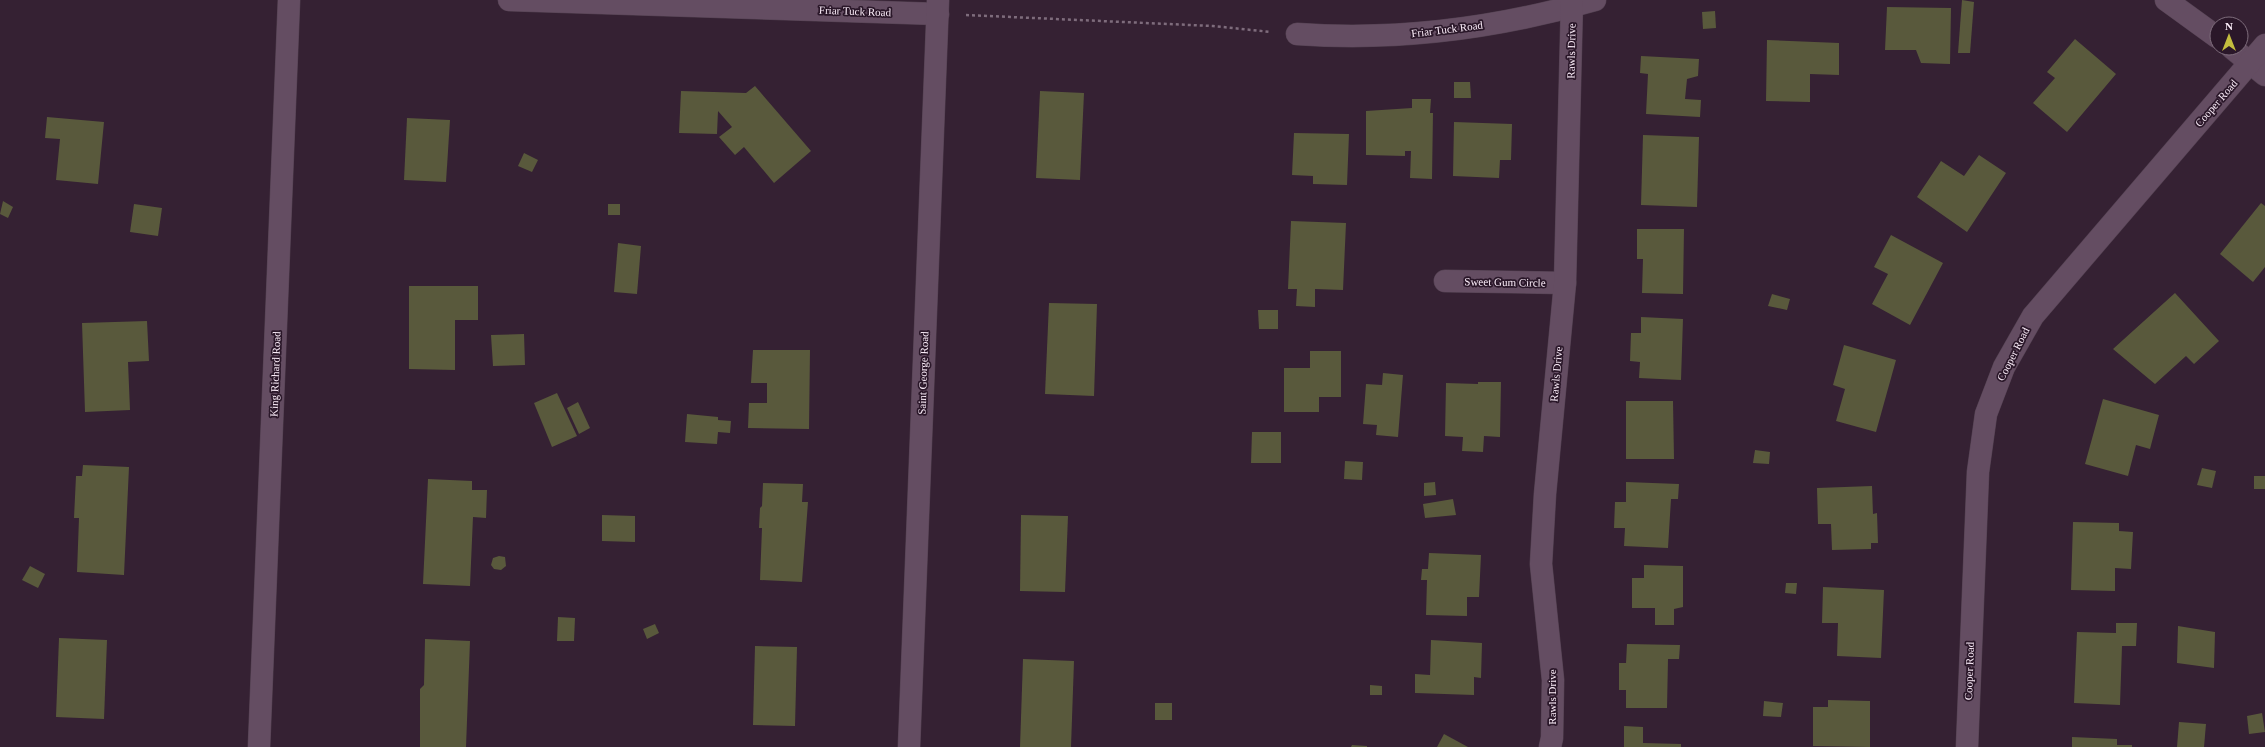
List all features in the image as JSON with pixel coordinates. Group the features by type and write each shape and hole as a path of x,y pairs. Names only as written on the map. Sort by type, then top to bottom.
{"street":[{"name":"King Richard Road","path":"259,747 290,0"},
{"name":"Friar Tuck Road","path":"509,0 938,7"},
{"name":"Friar Tuck Road","path":"1297,34 1336,37 1442,32 1511,20 1572,3 1595,0"},
{"path":"2166,0 2209,31"},
{"name":"Rawls Drive","path":"1550,747 1552,738 1553,680 1541,564 1545,494 1565,283 1572,3"},
{"name":"Saint George Road","path":"909,747 938,7"},
{"name":"Cooper Road","path":"1967,747 1978,472 1986,414 2004,367 2033,316 2258,68 2265,45"},
{"path":"2242,56 2258,68"},
{"name":"Sweet Gum Circle","path":"1445,281 1565,283"}],"path":[{"path":"938,7 1213,26 1297,34"}],"building":[{"path":"1962,0 1974,2 1970,53 1958,53"},
{"path":"1887,7 1951,8 1950,64 1921,63 1916,50 1885,50"},
{"path":"1715,11 1716,28 1703,29 1702,12"},
{"path":"2075,39 2116,74 2067,132 2033,103 2055,78 2047,72"},
{"path":"1767,40 1839,43 1839,75 1810,74 1810,102 1766,101"},
{"path":"1641,56 1699,59 1698,76 1687,79 1685,99 1701,100 1700,117 1646,114 1648,74 1640,73"},
{"path":"1454,82 1470,82 1471,98 1454,98"},
{"path":"755,86 811,151 774,183 744,147 735,155 719,137 732,127 718,111 717,134 679,133 681,91 746,93"},
{"path":"1040,91 1084,93 1080,180 1036,178"},
{"path":"1412,99 1431,99 1430,113 1433,113 1432,179 1410,178 1411,151 1405,151 1405,156 1366,155 1366,111 1412,108"},
{"path":"47,117 104,122 98,184 56,180 60,139 45,138"},
{"path":"407,118 450,120 446,182 404,180"},
{"path":"1454,122 1512,124 1511,160 1500,160 1499,178 1453,176"},
{"path":"1294,133 1349,134 1347,185 1313,184 1313,176 1292,175"},
{"path":"1643,135 1699,137 1697,207 1641,205"},
{"path":"524,153 538,160 532,172 518,166"},
{"path":"1979,155 2006,173 1967,232 1917,197 1941,161 1964,176"},
{"path":"3,201 13,207 8,218 0,214"},
{"path":"2261,203 2265,206 2265,267 2253,282 2220,254"},
{"path":"134,204 162,208 158,236 130,232"},
{"path":"608,204 620,204 620,215 608,215"},
{"path":"1291,221 1346,223 1343,290 1315,289 1315,307 1296,306 1297,289 1288,289"},
{"path":"1637,229 1684,229 1683,294 1642,293 1643,259 1637,259"},
{"path":"1891,235 1943,263 1910,325 1872,304 1888,274 1874,267"},
{"path":"618,243 641,246 637,294 614,292"},
{"path":"409,286 478,286 478,320 455,320 455,370 409,369"},
{"path":"2175,293 2219,341 2194,364 2186,356 2155,384 2113,349"},
{"path":"1772,294 1790,299 1787,310 1768,306"},
{"path":"1049,303 1097,304 1094,396 1045,394"},
{"path":"1258,310 1278,310 1278,329 1259,329"},
{"path":"1641,317 1683,319 1681,380 1639,378 1640,362 1630,361 1631,333 1641,333"},
{"path":"147,321 149,361 128,362 130,410 85,412 82,323"},
{"path":"524,334 525,365 493,366 491,335"},
{"path":"1844,345 1896,360 1876,432 1836,421 1845,389 1833,385"},
{"path":"753,350 810,350 809,429 748,428 749,403 767,403 767,383 751,383"},
{"path":"1310,351 1341,351 1341,397 1319,397 1319,412 1284,412 1284,368 1310,368"},
{"path":"1383,373 1403,375 1398,437 1376,435 1377,425 1363,424 1366,384 1382,385"},
{"path":"1478,382 1501,382 1500,437 1484,436 1483,452 1462,451 1463,437 1445,436 1446,383 1478,384"},
{"path":"557,393 577,436 552,447 534,403"},
{"path":"2103,399 2159,415 2150,449 2136,445 2128,476 2085,464"},
{"path":"1626,401 1673,401 1674,459 1626,459"},
{"path":"578,402 590,428 579,434 567,408"},
{"path":"687,414 718,417 718,420 731,421 730,433 718,432 717,444 685,442"},
{"path":"1252,432 1281,432 1281,463 1251,463"},
{"path":"1755,450 1770,452 1769,464 1753,463"},
{"path":"1345,461 1363,462 1362,480 1344,479"},
{"path":"83,465 129,467 124,575 77,572 79,518 74,518 76,476 82,476"},
{"path":"2202,468 2216,471 2212,488 2197,485"},
{"path":"2254,476 2265,476 2265,489 2254,489"},
{"path":"428,479 472,481 472,490 487,490 486,518 473,517 470,586 423,584"},
{"path":"1435,482 1436,495 1424,496 1424,483"},
{"path":"1626,482 1679,484 1678,499 1671,499 1668,548 1624,546 1625,528 1614,528 1615,502 1626,502"},
{"path":"763,483 803,484 802,502 808,502 802,582 760,580 762,528 759,528"},
{"path":"1872,486 1873,514 1877,513 1878,543 1871,543 1871,549 1832,550 1831,524 1818,524 1817,488"},
{"path":"1453,499 1456,515 1425,518 1423,504"},
{"path":"602,515 635,516 635,542 602,541"},
{"path":"1021,515 1068,516 1065,592 1020,591"},
{"path":"2073,522 2119,523 2119,531 2133,532 2131,569 2115,568 2115,591 2071,590"},
{"path":"1429,553 1481,555 1479,597 1467,597 1467,616 1426,615 1427,580 1421,580 1422,569 1428,569"},
{"path":"499,556 505,557 506,566 501,570 494,569 491,565 493,558"},
{"path":"1644,565 1683,566 1683,607 1674,609 1674,625 1655,625 1655,608 1632,608 1632,578 1644,578"},
{"path":"30,566 45,574 38,588 22,580"},
{"path":"1786,583 1797,583 1796,594 1785,593"},
{"path":"1823,587 1884,590 1881,658 1837,656 1838,623 1822,623"},
{"path":"558,617 575,618 574,641 557,641"},
{"path":"2116,623 2137,623 2136,646 2122,646 2120,705 2074,703 2077,632 2116,633"},
{"path":"655,624 659,633 647,639 643,629"},
{"path":"2178,626 2215,632 2214,668 2177,663"},
{"path":"59,638 107,640 104,719 56,717"},
{"path":"425,639 470,641 466,747 420,747 420,689 424,685"},
{"path":"1431,640 1482,643 1481,678 1474,677 1474,695 1415,693 1415,674 1430,675"},
{"path":"1627,644 1680,645 1679,659 1668,659 1667,708 1626,708 1626,690 1619,690 1619,663 1626,663"},
{"path":"755,646 797,647 795,726 753,725"},
{"path":"1023,659 1074,661 1071,747 1020,747"},
{"path":"1370,685 1382,686 1382,695 1370,695"},
{"path":"1828,700 1870,701 1870,747 1813,746 1813,707 1828,707"},
{"path":"1764,701 1783,703 1781,717 1763,716"},
{"path":"1155,703 1172,703 1172,720 1155,720"},
{"path":"2262,713 2265,732 2249,734 2247,716"},
{"path":"2179,722 2206,724 2204,747 2177,747"},
{"path":"1624,726 1643,727 1643,743 1681,744 1681,747 1624,747"},
{"path":"1444,734 1468,747 1437,747"},
{"path":"2072,737 2117,739 2117,745 2132,745 2132,747 2072,747"},
{"path":"1352,745 1367,746 1367,747 1351,747"}]}
